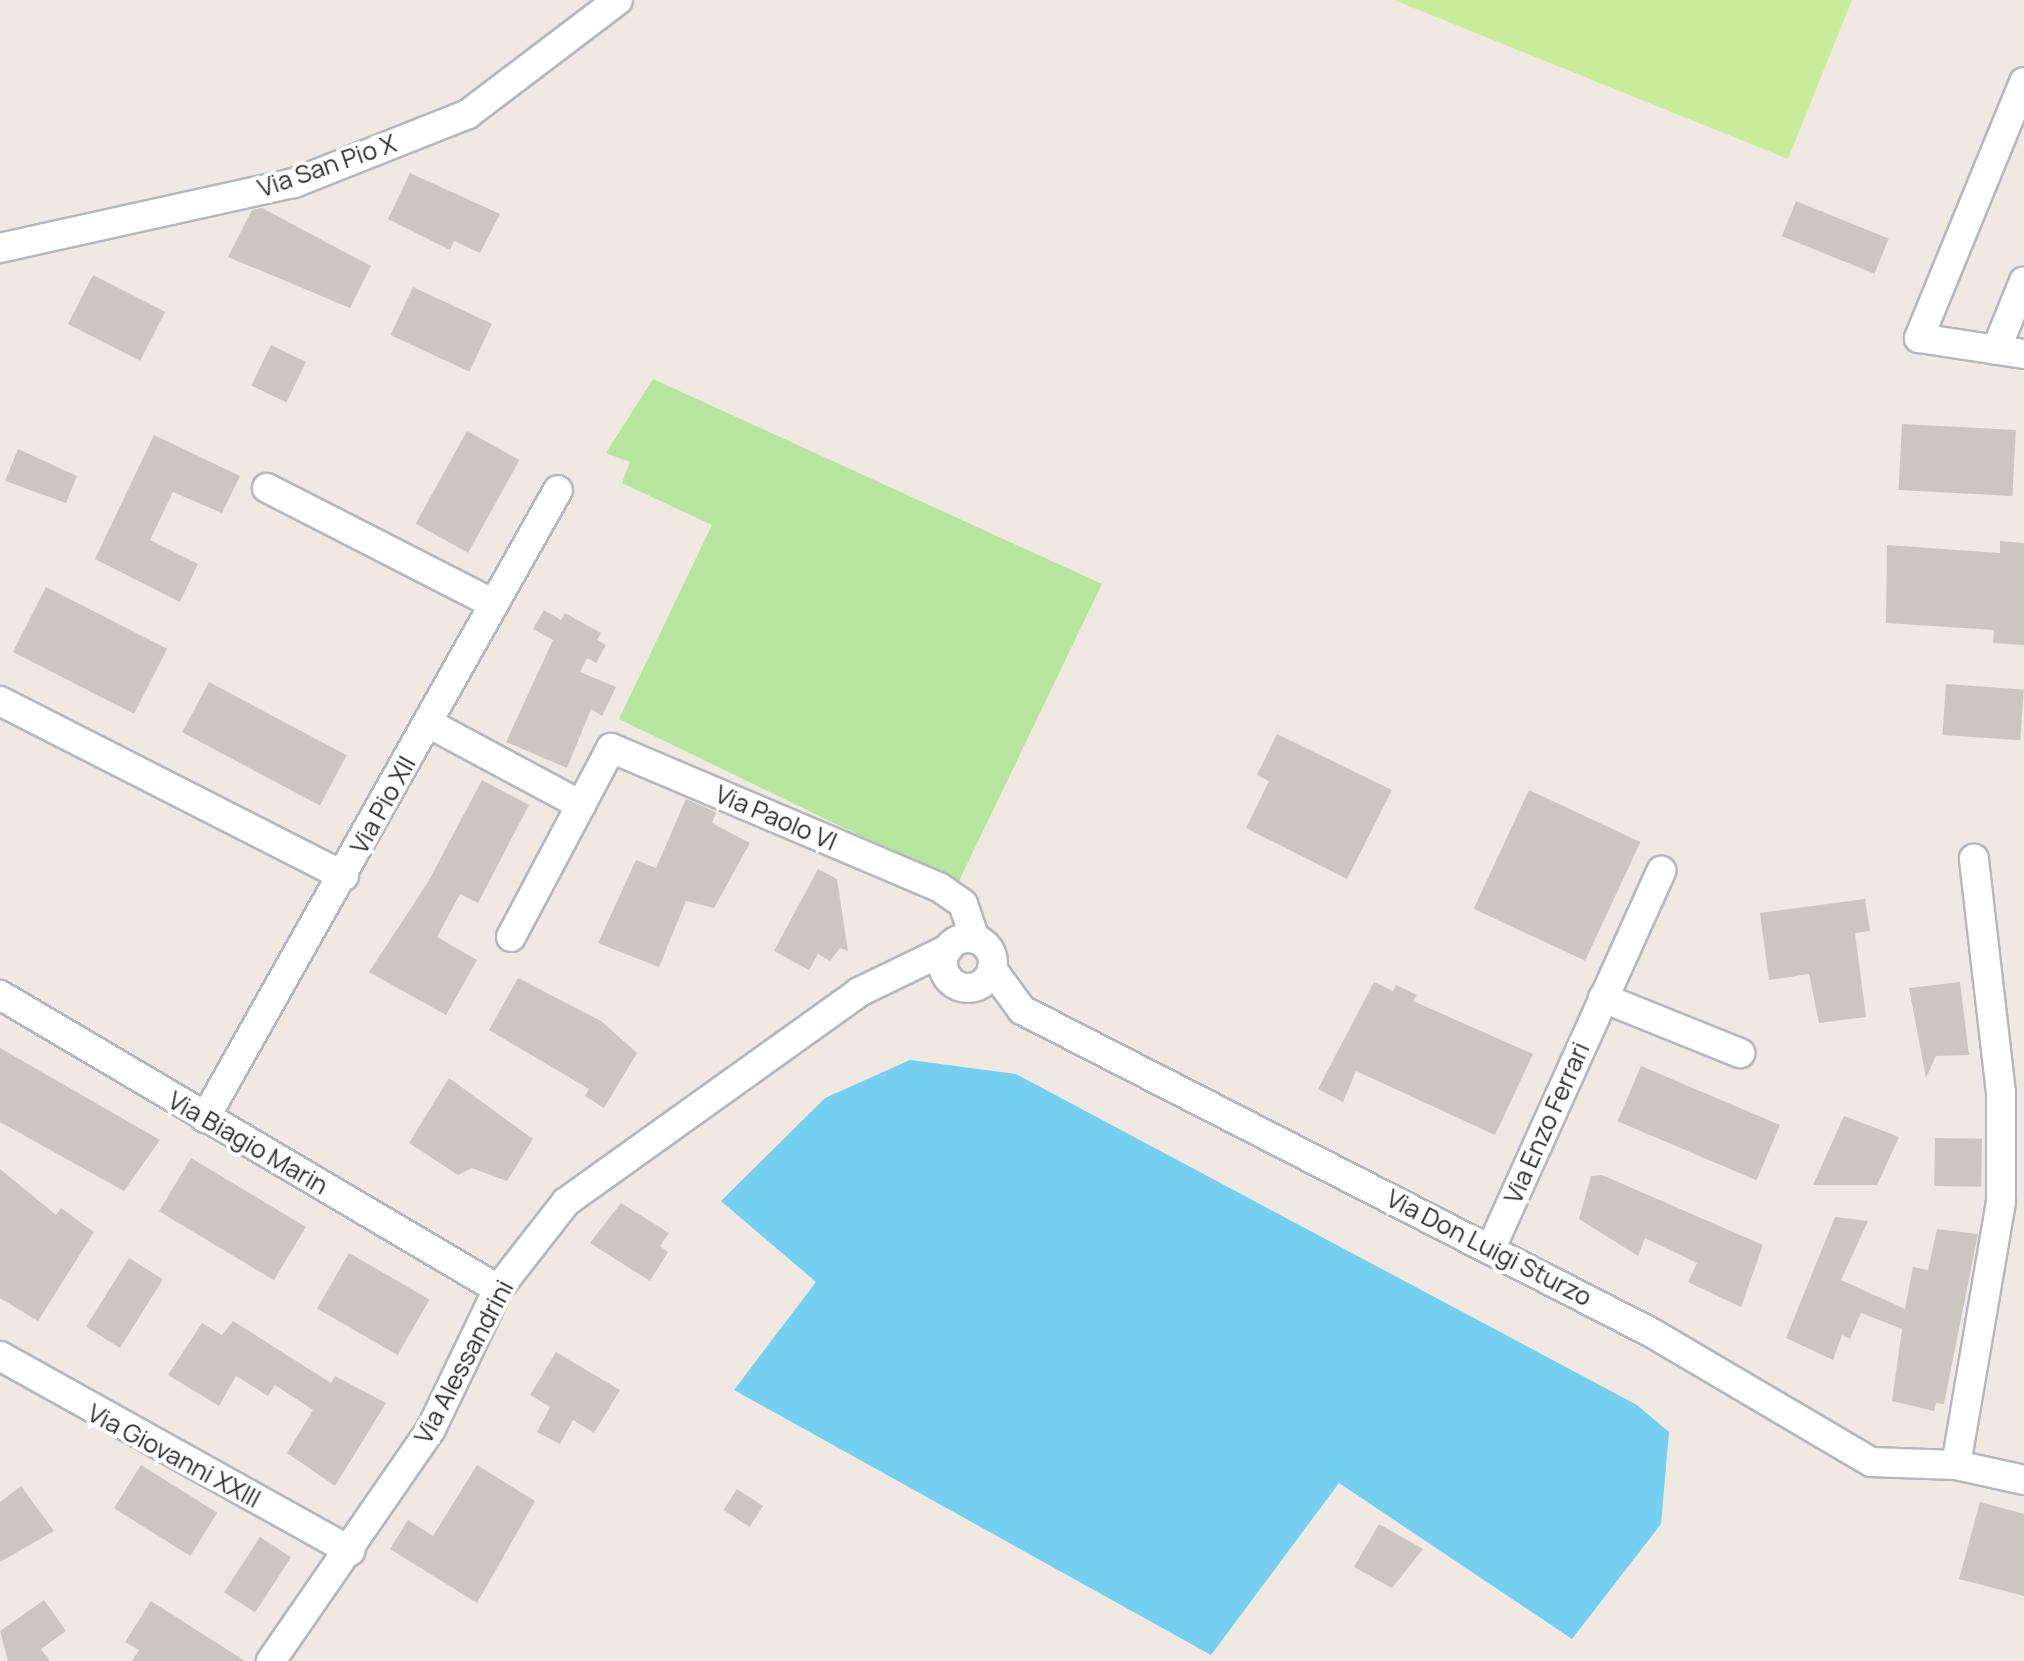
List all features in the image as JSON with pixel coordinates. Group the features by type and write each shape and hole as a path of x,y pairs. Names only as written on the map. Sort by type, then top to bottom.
{"street":[{"name":"Via San Pio X","path":"0,248 294,183 434,128 468,114 618,0"},
{"path":"2024,82 1919,338 2010,352 2024,280"},
{"path":"268,488 494,604"},
{"name":"Via Pio XII","path":"205,1118 558,490"},
{"path":"0,701 344,876"},
{"path":"428,722 581,805"},
{"name":"Via Paolo VI","path":"511,937 611,748 940,887 962,904 974,939"},
{"path":"1956,1465 2001,1201 2000,1094 1974,859"},
{"name":"Via Enzo Ferrari","path":"1491,1248 1661,870"},
{"path":"900,973 958,982 983,982 992,969 988,947 974,939 948,948 958,982"},
{"name":"Via Alessandrini","path":"272,1661 431,1429 498,1289 566,1202 859,992 948,948"},
{"name":"Via Don Luigi Sturzo","path":"992,969 1022,1010"},
{"name":"Via Don Luigi Sturzo","path":"958,982 1004,1009 1022,1010 1491,1248 1871,1462 1956,1465 2024,1480"},
{"name":"Via Biagio Marin","path":"0,994 498,1289"},
{"path":"1604,998 1740,1053"},
{"name":"Via Giovanni XXIII","path":"0,1356 350,1551"}],"green space":[{"path":"1394,0 1852,0 1788,159"},
{"path":"653,379 1102,584 958,883 619,719 712,525 622,483 630,462 606,453"}],"water":[{"path":"910,1060 1016,1074 1637,1405 1669,1432 1661,1524 1572,1639 1339,1483 1211,1655 734,1390 816,1282 721,1201 825,1098"}],"building":[{"path":"410,173 500,214 480,253 454,241 450,250 388,219"},
{"path":"1796,201 1889,238 1874,274 1782,236"},
{"path":"262,208 371,266 350,308 228,257 252,210"},
{"path":"93,275 165,312 140,361 68,324"},
{"path":"413,287 492,324 469,372 391,335"},
{"path":"271,345 306,362 286,403 251,385"},
{"path":"1902,424 2016,430 2012,496 1899,490"},
{"path":"467,431 519,460 468,553 416,524"},
{"path":"154,435 240,476 222,513 173,492 150,540 198,564 180,602 95,559"},
{"path":"18,449 77,476 66,503 5,481"},
{"path":"2000,541 2024,543 2024,645 1993,643 1994,630 1886,623 1887,545 2000,553"},
{"path":"46,587 167,649 134,714 13,652"},
{"path":"544,610 561,620 565,613 601,633 597,640 606,645 596,663 587,658 580,672 616,687 602,716 591,709 567,768 506,742 553,640 533,629"},
{"path":"209,682 347,755 320,806 182,732"},
{"path":"1946,684 2024,689 2020,740 1942,735"},
{"path":"1277,734 1392,790 1347,879 1246,828 1269,781 1257,775"},
{"path":"482,780 529,805 478,903 460,894 437,937 477,960 446,1015 369,972 428,882"},
{"path":"1529,790 1640,842 1585,961 1474,909"},
{"path":"686,799 716,812 712,823 750,843 714,908 686,901 659,967 598,943 636,860 656,868"},
{"path":"818,869 837,879 848,951 840,948 830,961 818,954 809,970 774,951"},
{"path":"1865,899 1870,931 1855,933 1866,1017 1819,1023 1809,974 1769,980 1760,913"},
{"path":"518,978 601,1021 637,1053 604,1108 585,1096 589,1089 489,1030"},
{"path":"1374,982 1393,991 1396,985 1417,995 1413,1001 1533,1054 1495,1135 1356,1071 1343,1102 1318,1089"},
{"path":"1960,982 1969,1055 1936,1056 1926,1078 1909,988"},
{"path":"0,1048 160,1140 124,1191 0,1122"},
{"path":"1641,1066 1780,1125 1757,1180 1618,1121"},
{"path":"449,1078 533,1139 507,1181 472,1168 458,1175 409,1143"},
{"path":"1844,1116 1899,1137 1877,1185 1813,1185"},
{"path":"1935,1138 1982,1139 1981,1187 1934,1186"},
{"path":"191,1158 306,1227 274,1280 159,1211"},
{"path":"0,1169 56,1215 61,1208 94,1232 38,1321 0,1298"},
{"path":"1602,1175 1763,1245 1741,1307 1688,1282 1697,1263 1645,1238 1638,1256 1579,1219 1591,1176"},
{"path":"621,1203 669,1233 660,1246 668,1252 650,1281 590,1243"},
{"path":"1835,1217 1868,1221 1841,1280 1905,1309 1913,1267 1928,1270 1937,1229 1978,1234 1944,1404 1936,1403 1934,1411 1892,1401 1902,1329 1861,1313 1850,1339 1842,1335 1833,1360 1786,1338"},
{"path":"349,1253 430,1300 398,1355 317,1308"},
{"path":"129,1258 163,1279 120,1348 86,1327"},
{"path":"233,1321 331,1383 335,1376 386,1403 335,1486 287,1453 313,1410 275,1385 268,1396 236,1376 219,1406 168,1375 202,1323 222,1335"},
{"path":"556,1352 620,1390 594,1433 573,1420 560,1444 537,1432 550,1407 530,1395"},
{"path":"141,1465 217,1513 190,1556 114,1508"},
{"path":"477,1465 535,1501 477,1603 390,1549 408,1520 433,1536"},
{"path":"21,1486 54,1531 0,1562 0,1502"},
{"path":"737,1489 763,1506 749,1527 723,1510"},
{"path":"1980,1502 2024,1514 2024,1596 1959,1579"},
{"path":"1379,1524 1423,1549 1392,1588 1354,1567"},
{"path":"260,1537 291,1557 255,1613 224,1592"},
{"path":"44,1600 66,1631 41,1649 50,1661 8,1661 0,1631"},
{"path":"151,1601 245,1661 132,1661 139,1650 125,1642"}]}
